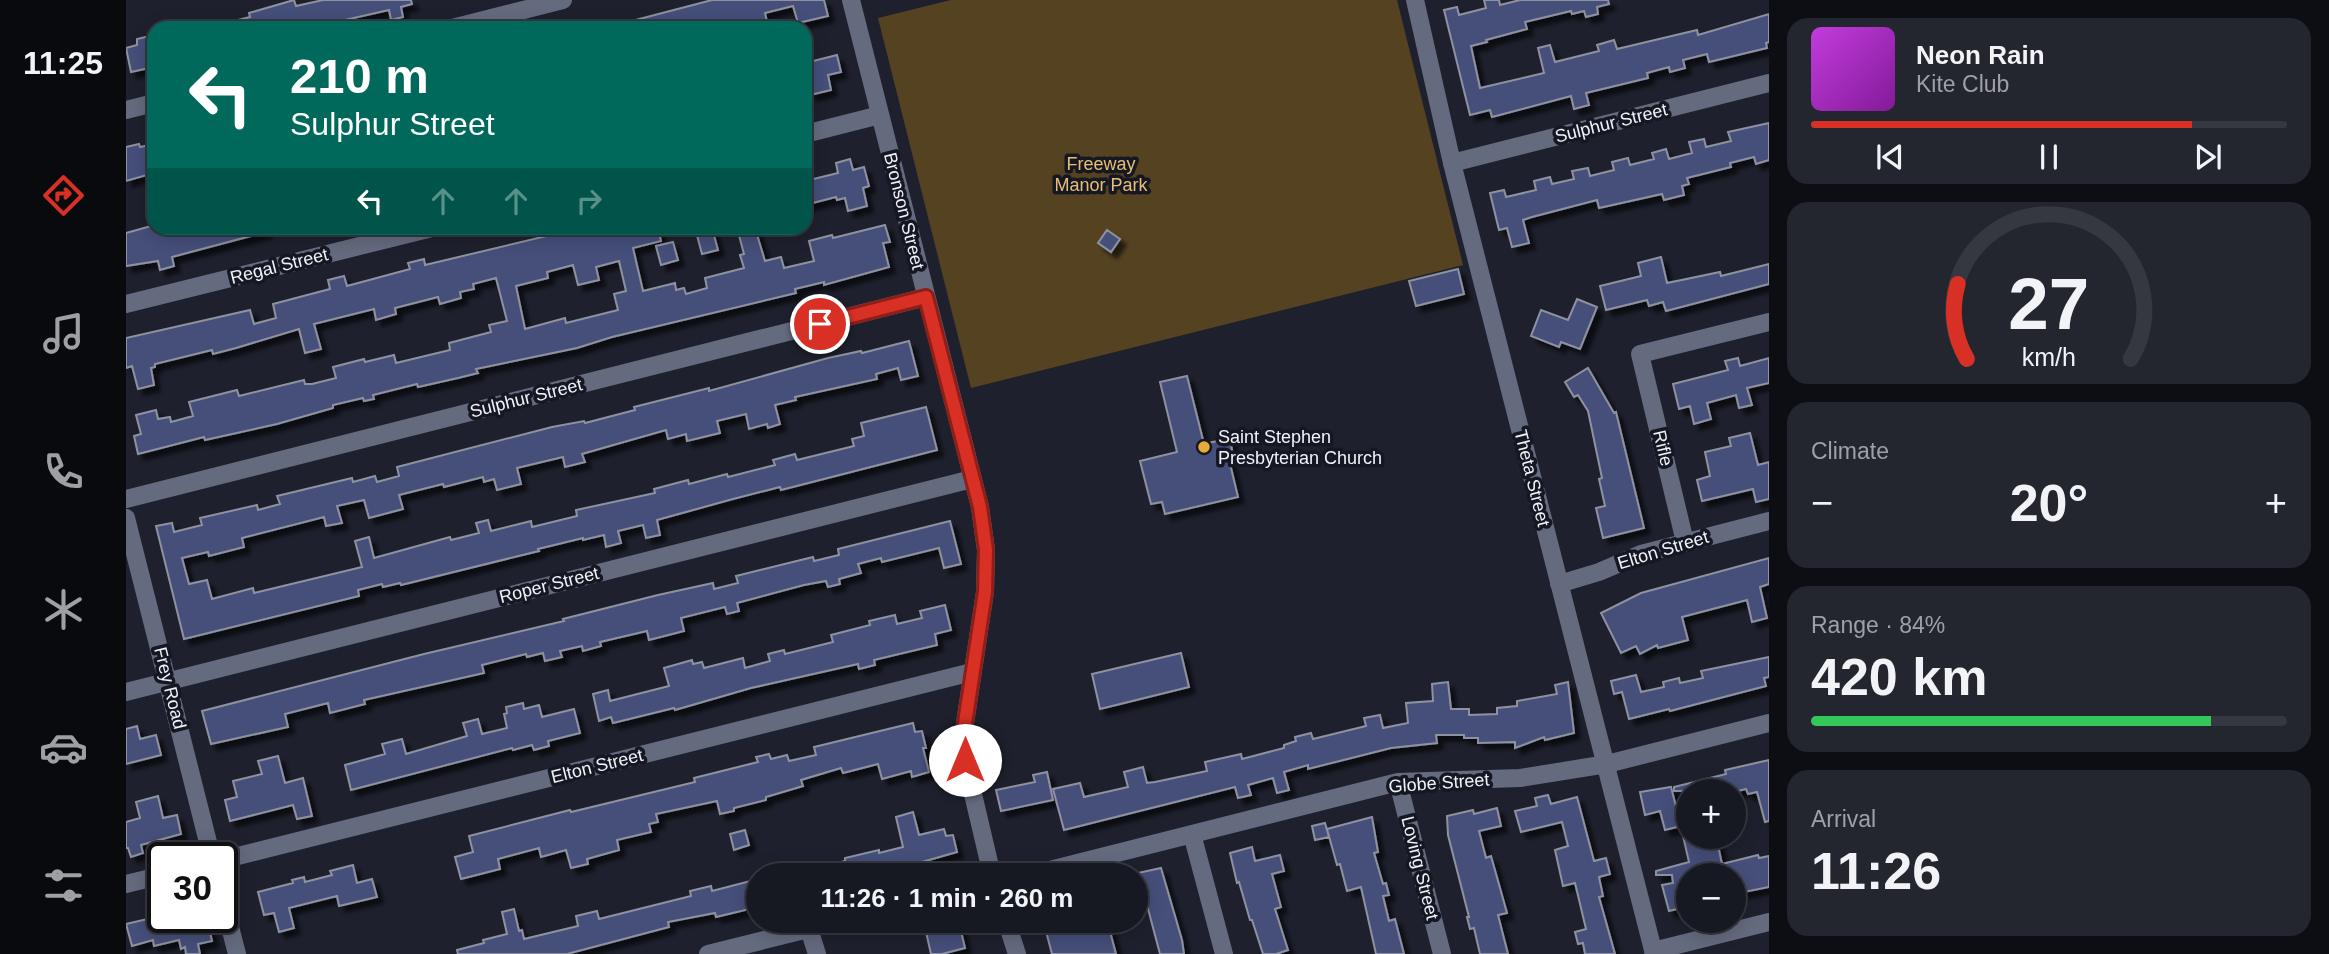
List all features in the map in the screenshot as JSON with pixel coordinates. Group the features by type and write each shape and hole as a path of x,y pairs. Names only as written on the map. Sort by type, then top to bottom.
{"street":[{"path":"480,21 564,0"},
{"name":"Bronson Street","path":"851,0 980,507 986,550 985,592 965,723 965,760 989,863"},
{"name":"Theta Street","path":"1415,0 1452,163 1654,953"},
{"name":"Sulphur Street","path":"1452,163 1769,83"},
{"path":"126,110 147,105"},
{"path":"812,132 880,115"},
{"name":"Regal Street","path":"126,304 404,235"},
{"name":"Sulphur Street","path":"126,499 926,297"},
{"name":"Rifle","path":"1685,542 1640,354 1769,322"},
{"name":"Roper Street","path":"126,692 972,479"},
{"name":"Frey Road","path":"126,518 208,842"},
{"name":"Elton Street","path":"1559,584 1599,572 1641,554 1769,521"},
{"name":"Elton Street","path":"238,856 972,672"},
{"name":"Globe Street","path":"1077,863 1398,782 1520,778 1606,764 1769,723"},
{"name":"Loving Street","path":"1398,782 1442,954"},
{"path":"1192,834 1224,954"},
{"path":"126,884 147,879"},
{"path":"1654,953 1769,922"},
{"path":"232,933 237,954"},
{"path":"708,954 793,933"},
{"path":"810,933 817,954"},
{"path":"1010,933 1017,954"}],"green space":[{"name":"Freeway Manor Park","path":"951,0 1397,0 1463,265 971,388 878,18"}],"building":[{"path":"294,0 296,6 323,0 411,0 412,4 401,7 403,17 391,20 389,10 341,21 234,21 250,17 249,13"},
{"path":"712,0 824,0 828,16 797,21 793,6 765,13 767,21 632,21"},
{"path":"1484,0 1499,0 1500,5 1520,0 1608,0 1609,4 1597,7 1598,14 1586,17 1584,11 1572,14 1571,11 1525,22 1527,29 1471,46 1480,88 1544,73 1538,48 1550,45 1555,62 1599,51 1597,45 1614,40 1617,49 1697,30 1698,35 1769,14 1769,42 1766,43 1767,48 1709,62 1707,54 1683,60 1685,68 1670,72 1669,67 1647,73 1648,78 1586,93 1589,105 1574,109 1571,96 1492,117 1490,110 1470,115 1444,10 1457,7 1459,15 1486,8"},
{"path":"147,37 147,69 131,72 126,48 137,45 137,39"},
{"path":"837,55 841,72 828,75 831,90 812,95 812,61"},
{"path":"1769,123 1769,160 1756,164 1754,157 1730,163 1731,167 1687,178 1689,184 1682,186 1684,195 1664,200 1662,194 1599,208 1597,200 1532,217 1523,220 1529,243 1512,247 1507,228 1499,230 1490,193 1504,190 1506,197 1536,190 1534,181 1550,177 1552,184 1574,179 1572,171 1588,168 1590,176 1614,170 1612,162 1628,158 1630,165 1654,159 1652,153 1666,149 1669,159 1692,153 1689,142 1704,139 1706,147 1731,141 1728,132"},
{"path":"147,146 147,175 126,181 126,147"},
{"path":"850,159 853,170 864,167 869,186 863,188 867,206 848,211 845,198 837,200 836,197 812,203 812,179 838,173 836,163"},
{"path":"885,225 890,242 883,243 889,267 824,285 824,282 795,289 796,293 612,337 577,348 476,369 478,373 458,378 418,387 417,384 373,395 374,399 364,401 363,398 333,405 333,408 277,424 205,440 204,437 138,454 134,436 141,434 136,415 156,410 158,419 170,417 171,422 193,416 189,402 237,390 239,396 304,380 305,384 312,384 336,378 333,367 364,359 365,362 394,355 396,363 450,350 449,343 491,332 489,325 507,321 496,278 473,284 474,289 460,292 461,298 440,304 438,297 395,308 396,314 376,320 374,309 314,324 321,349 305,353 299,329 213,354 212,350 155,364 155,367 151,368 154,385 138,389 132,366 126,368 126,338 250,310 254,324 276,318 273,304 330,289 328,280 344,276 347,286 410,269 408,263 424,259 425,265 551,235 660,235 661,241 633,248 643,291 675,283 676,290 684,288 686,294 707,288 705,278 744,268 740,255 744,254 739,235 757,235 765,261 781,257 784,268 814,261 809,241 832,235 833,238","holes":["619,261 626,291 614,294 618,310 566,323 565,318 525,329 516,286 548,278 547,272 573,265 578,285 599,280 596,267"]},
{"path":"147,227 147,235 255,235 172,257 174,266 160,270 158,261 126,266 126,233"},
{"path":"1107,230 1120,239 1111,252 1098,243"},
{"path":"697,235 714,235 718,250 702,254"},
{"path":"673,242 678,260 661,265 656,246"},
{"path":"1661,257 1667,283 1720,272 1721,276 1769,264 1769,284 1666,311 1663,302 1649,306 1647,300 1606,310 1600,286 1641,276 1638,263"},
{"path":"1458,269 1464,294 1416,306 1409,281"},
{"path":"1577,299 1597,307 1580,349 1561,342 1559,347 1531,336 1541,310 1568,320"},
{"path":"909,341 918,376 901,380 898,368 876,374 877,379 795,397 796,400 775,405 780,424 768,428 767,424 749,429 746,414 717,421 720,433 687,441 686,434 668,439 666,430 582,454 585,462 565,467 563,457 517,468 521,484 497,490 494,479 484,482 483,477 444,487 443,484 399,495 403,509 369,518 364,500 337,506 342,523 326,526 324,517 242,538 244,547 209,556 208,552 182,558 189,584 207,580 212,599 253,588 254,593 362,567 355,541 369,537 374,558 450,537 451,540 479,533 476,523 488,520 491,531 531,521 532,527 577,516 576,510 655,493 654,489 688,480 689,484 727,474 728,477 775,465 773,460 795,454 797,460 854,446 852,439 864,436 861,423 926,407 937,450 781,490 780,487 657,520 660,535 646,538 643,525 618,531 621,543 606,547 604,535 583,538 401,585 383,587 382,584 358,590 359,596 184,639 156,526 172,523 174,532 202,525 200,518 257,505 258,510 280,504 277,496 352,478 353,482 375,476 377,482 399,476 397,467 552,427 584,421 585,423 635,410 634,407 709,388 709,391 828,358"},
{"path":"1738,358 1740,366 1769,358 1769,383 1747,388 1752,405 1739,408 1736,395 1707,403 1711,419 1694,424 1690,406 1679,409 1673,384 1728,370 1725,361"},
{"path":"1588,368 1614,413 1616,412 1644,528 1603,538 1596,508 1605,506 1599,479 1602,478 1588,411 1578,395 1574,397 1565,382"},
{"name":"Saint Stephen Presbyterian Church","path":"1187,376 1204,444 1230,438 1232,450 1227,451 1238,497 1165,514 1162,502 1151,504 1140,461 1177,452 1160,382"},
{"path":"1750,433 1758,465 1769,462 1769,499 1756,502 1753,489 1702,501 1697,480 1710,476 1705,452 1731,446 1729,438"},
{"path":"950,521 961,564 944,568 939,548 882,562 881,558 858,564 861,573 839,579 840,584 828,587 826,581 804,585 737,603 739,611 727,614 725,607 681,618 684,631 649,640 647,631 600,642 601,646 583,651 582,646 560,651 562,657 545,661 543,653 527,657 526,654 482,665 484,673 364,700 365,704 330,713 328,703 285,714 288,727 211,744 202,711 658,595 713,583 714,589 738,583 736,576 813,557 814,561 839,555 838,549"},
{"path":"1769,558 1769,584 1760,587 1767,618 1752,622 1747,600 1682,617 1688,640 1658,648 1657,645 1640,654 1636,646 1621,653 1601,613 1641,593"},
{"path":"945,605 951,630 935,634 937,645 874,660 875,665 859,669 858,664 751,688 675,710 674,708 613,723 611,717 599,721 593,694 608,690 610,701 669,686 664,668 692,660 693,664 702,662 704,668 743,658 745,668 770,661 768,654 784,650 785,654 833,642 831,635 870,625 869,621 895,615 897,624 922,618 920,611"},
{"path":"1181,653 1189,687 1100,709 1092,674"},
{"path":"1769,657 1769,677 1764,678 1766,686 1629,719 1622,692 1614,694 1611,681 1636,675 1641,692 1664,687 1663,682 1679,678 1680,683 1703,678 1701,671"},
{"path":"1448,682 1451,709 1469,709 1469,715 1497,714 1497,708 1517,706 1517,701 1557,694 1555,685 1568,682 1574,733 1545,740 1544,737 1515,748 1515,742 1478,743 1478,738 1464,738 1464,735 1436,735 1437,743 1391,748 1308,769 1308,765 1284,772 1289,790 1277,793 1273,778 1248,785 1251,795 1238,798 1235,787 1064,830 1053,789 1080,783 1084,797 1128,787 1124,772 1143,767 1147,783 1155,782 1207,771 1205,762 1241,754 1242,759 1284,748 1284,745 1296,741 1295,737 1311,733 1313,739 1366,726 1364,718 1380,715 1383,728 1408,723 1406,703 1433,701 1432,684"},
{"path":"523,703 524,709 539,705 542,717 574,709 580,733 548,741 549,746 534,750 532,745 513,750 512,748 351,790 345,765 385,754 382,744 402,739 406,754 467,736 463,723 478,719 482,734 507,728 504,714 507,713 506,707"},
{"path":"913,723 915,732 922,731 929,772 912,777 911,771 882,779 878,764 843,773 841,768 801,780 803,786 734,808 734,811 720,814 717,801 656,814 658,822 649,824 651,832 617,840 619,850 587,859 588,864 571,868 566,850 541,857 539,848 498,859 500,869 461,879 455,857 473,852 469,836 695,782 694,778 758,762 756,757 769,754 771,759 787,755 789,761 816,755 814,747"},
{"path":"137,726 140,739 156,735 161,755 126,764 126,729"},
{"path":"278,756 285,783 303,778 312,816 297,819 293,805 230,821 225,800 237,797 233,781 262,774 258,761"},
{"path":"1769,760 1769,821 1765,822 1757,792 1748,794 1746,779 1706,779 1726,774 1725,770"},
{"path":"1047,772 1053,800 1001,811 996,790 1035,782 1033,775"},
{"path":"1671,787 1676,806 1676,827 1665,830 1660,811 1645,815 1640,792"},
{"path":"1548,795 1551,804 1577,797 1594,861 1606,858 1610,874 1599,877 1603,896 1599,897 1615,954 1585,954 1583,943 1578,944 1575,932 1586,929 1575,883 1563,886 1555,850 1568,846 1562,822 1521,832 1515,811 1537,806 1535,798"},
{"path":"158,796 163,818 177,815 181,834 147,842 141,845 143,853 131,857 126,848 126,822 140,818 136,802"},
{"path":"1497,808 1501,826 1479,831 1486,858 1491,856 1507,913 1498,915 1508,954 1480,954 1474,928 1470,929 1467,917 1448,835 1447,816 1473,810 1474,814"},
{"path":"913,812 919,835 944,829 946,836 953,835 957,852 922,863 837,863 845,861 845,858 903,847 896,817"},
{"path":"1372,817 1378,852 1374,853 1389,895 1383,896 1389,921 1395,919 1404,954 1376,954 1361,887 1347,891 1327,829"},
{"path":"1325,823 1329,837 1315,840 1312,826"},
{"path":"745,830 749,845 734,850 730,834"},
{"path":"1252,847 1255,861 1280,855 1284,871 1272,874 1281,907 1275,909 1288,950 1276,954 1263,954 1239,882 1237,883 1230,853"},
{"path":"1686,849 1719,849 1722,863 1685,863 1689,862"},
{"path":"1758,855 1759,858 1769,856 1769,887 1746,892 1746,863 1726,863"},
{"path":"353,865 357,883 372,879 377,897 339,906 337,896 289,908 294,928 279,932 274,913 264,915 258,892 293,883 292,880 304,877 305,882 332,875 330,871"},
{"path":"1676,866 1676,909 1669,911 1662,885 1673,883 1672,875 1656,875 1656,871"},
{"path":"1161,868 1184,954 1160,954 1148,909 1148,871"},
{"path":"746,882 746,910 716,917 715,913 668,922 669,927 567,954 458,954 457,950 507,934 502,912 514,909 519,931 522,930 524,939 578,926 576,916 597,911 599,919 691,896 690,891 711,886 712,891"},
{"path":"147,919 147,933 210,933 212,941 198,944 200,954 186,954 185,947 181,949 179,940 154,946 153,940 132,946 126,924"},
{"path":"926,933 961,933 965,948 931,954"},
{"path":"1046,933 1110,933 1116,954 1052,954"}],"place":[{"name":"Saint Stephen Presbyterian Church","path":"1204,447"}],"route":[{"path":"820,324 926,297 980,507 986,550 985,592 965,723 965,760"}]}
